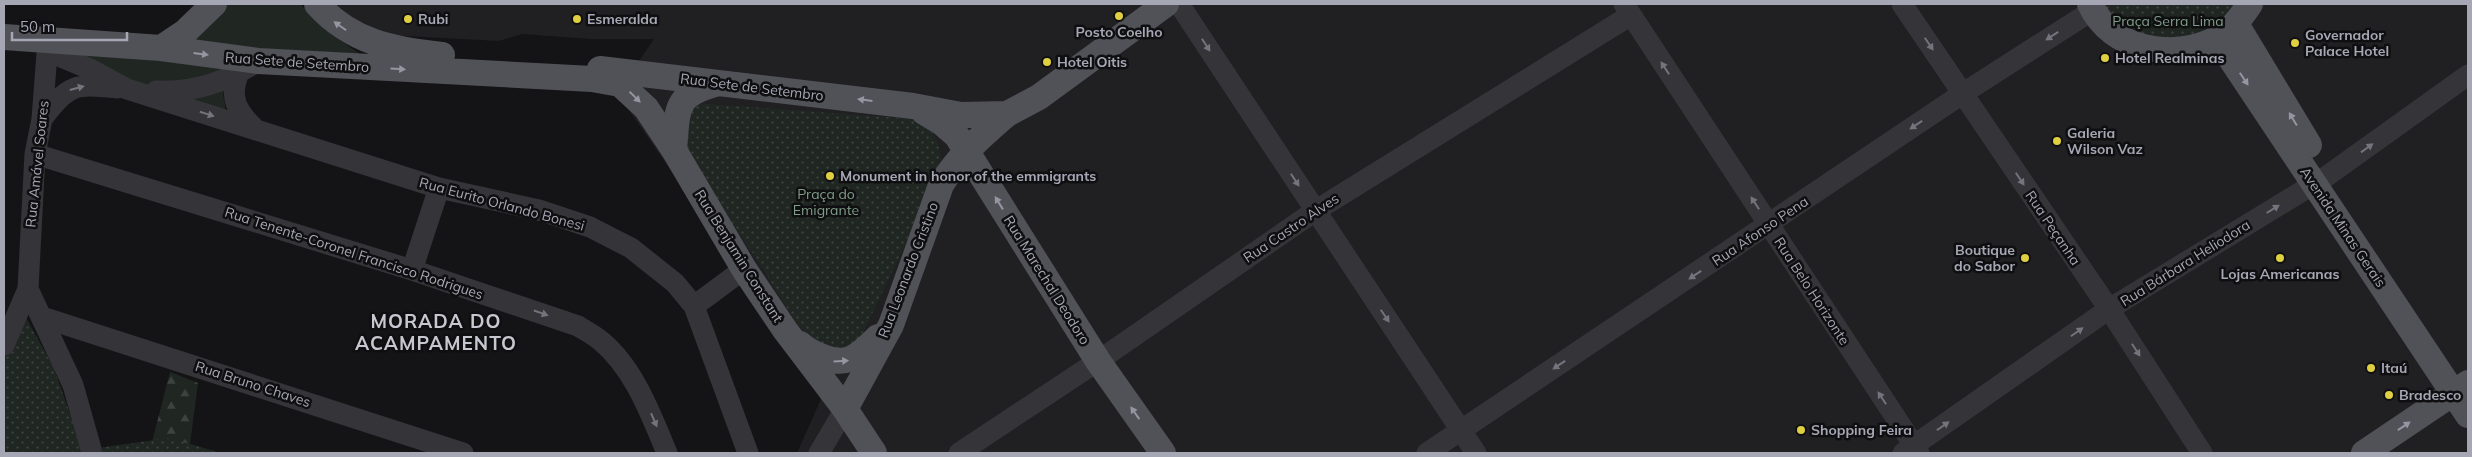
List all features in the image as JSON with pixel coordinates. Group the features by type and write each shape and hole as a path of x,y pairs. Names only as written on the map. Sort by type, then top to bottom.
{"main road":[{"path":"161,48 185,32 214,4"},
{"name":"Rua Sete de Setembro","path":"317,4 329,17 348,31 379,44 408,51 591,68 913,106 961,115 1007,114 1039,97 1166,4"},
{"path":"2092,7 2108,28 2128,41 2150,49 2173,52 2196,48 2234,22"},
{"name":"Avenida Minas Gerais","path":"2234,22 2321,180 2464,388 2468,415"},
{"name":"Rua Sete de Setembro","path":"4,37 48,46 161,48 248,68 592,79"},
{"name":"Rua Benjamin Constant","path":"592,79 615,82 629,91 646,108 674,150 744,269 785,330 845,409 874,453"},
{"path":"674,150 676,119 682,101 693,92 720,83"},
{"path":"913,106 942,123 957,136 966,150 1007,114"},
{"name":"Rua Leonardo Cristino","path":"845,409 890,325 941,185 951,168 966,150"},
{"name":"Rua Marechal Deodoro","path":"966,150 1098,361 1163,453"},
{"path":"785,330 809,350 831,361 840,362 848,361 861,354 890,325"},
{"path":"2364,453 2464,388"}],"street":[{"path":"1179,4 1476,453"},
{"name":"Rua Peçanha","path":"1902,4 2109,309 2202,453"},
{"name":"Rua Afonso Pena","path":"1427,453 2092,7"},
{"name":"Rua Castro Alves","path":"959,453 1098,361 1315,211 1628,10"},
{"name":"Rua Belo Horizonte","path":"1628,10 1769,225 1912,451"},
{"name":"Rua Eurito Orlando Bonesi","path":"48,46 127,89 439,188 539,210 590,227 631,248 660,270 694,306 748,453"},
{"name":"Rua Amável Soares","path":"4,344 28,289 36,154 42,119 48,46"},
{"path":"248,68 234,91 236,108 254,129"},
{"name":"Rua Eurito Orlando Bonesi","path":"42,119 57,100 76,86 184,91 248,68"},
{"name":"Rua Bárbara Heliodora","path":"1912,451 2109,309 2321,180 2468,75"},
{"name":"Rua Tenente-Coronel Francisco Rodrigues","path":"36,154 412,270 578,326 602,341 618,358 648,407 667,453"},
{"path":"412,270 439,188"},
{"path":"694,306 744,269"},
{"name":"Rua Amável Soares","path":"28,289 73,385 91,449"},
{"name":"Rua Bruno Chaves","path":"42,317 463,453"},
{"name":"Rua Leonardo Cristino","path":"819,453 845,409"}],"shaded area":[{"path":"328,4 2468,4 2468,453 797,453 821,399 738,267 617,93 654,39 591,39 522,34 499,41 387,35 362,27"}],"green space":[{"path":"226,4 300,4 332,35 366,58 182,45"},
{"name":"Praça Serra Lima","path":"2103,4 2234,4 2221,20 2205,30 2187,36 2169,38 2151,36 2133,29 2117,18"},
{"path":"69,51 230,68 210,78 145,86"},
{"path":"225,88 223,94 227,116 180,102"},
{"name":"Praça do Emigrante","path":"707,104 915,119 929,129 937,141 941,163 940,172 858,343 834,354 815,343 796,322 756,258 684,155 680,126 696,105"},
{"path":"25,316 53,366 83,450 169,438 221,453 4,453 4,349"},
{"path":"170,372 198,383 190,444 221,453 119,453 151,446"}],"place":[{"name":"Posto Coelho","path":"1119,16"},
{"name":"Rubi","path":"408,19"},
{"name":"Esmeralda","path":"577,19"},
{"name":"Governador Palace Hotel","path":"2295,43"},
{"name":"Hotel Realminas","path":"2105,58"},
{"name":"Hotel Oitis","path":"1047,62"},
{"name":"Galeria Wilson Vaz","path":"2057,141"},
{"name":"Monument in honor of the emmigrants","path":"830,176"},
{"name":"Boutique do Sabor","path":"2025,258"},
{"name":"Lojas Americanas","path":"2280,258"},
{"name":"Itaú","path":"2371,368"},
{"name":"Bradesco","path":"2389,395"},
{"name":"Shopping Feira","path":"1801,430"}],"district":[{"name":"MORADA DO ACAMPAMENTO","path":"436,332"}]}
